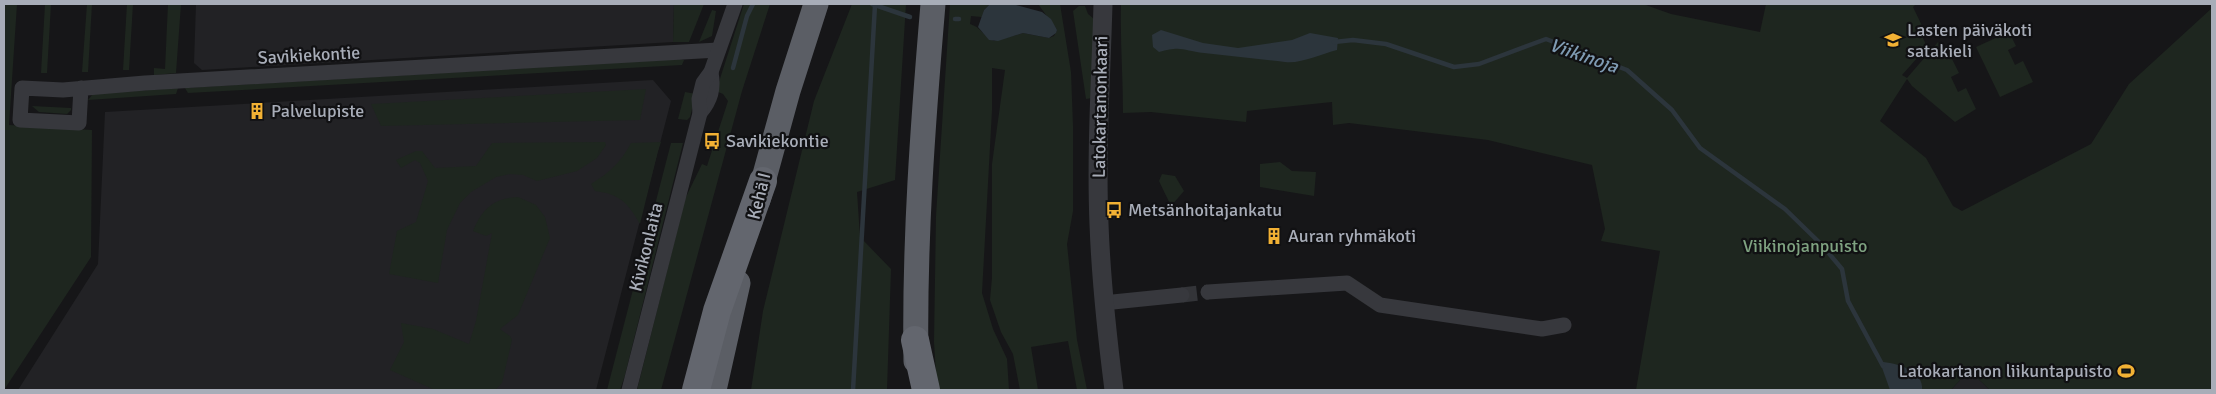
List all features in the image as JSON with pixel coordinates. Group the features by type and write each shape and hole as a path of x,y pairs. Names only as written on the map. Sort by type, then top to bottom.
{"highway":[{"name":"Kehä I","path":"714,390 763,181 816,4"},
{"path":"916,390 916,340 926,95 933,4"},
{"path":"696,390 717,311 763,181"},
{"path":"916,340 926,390"}],"street":[{"name":"Kivikonlaita","path":"629,390 700,113 699,99 703,83 711,72 735,4"},
{"name":"Latokartanonkaari","path":"1103,4 1098,160 1104,304 1114,390"},
{"name":"Savikiekontie","path":"81,88 718,50"},
{"path":"1208,292 1347,283 1380,305 1542,329 1564,325"},
{"path":"1104,304 1182,295"}],"shaded area":[{"path":"196,4 674,4 673,42 202,70 194,63"},
{"path":"990,4 1012,4 1042,12 1051,19 1057,30 1056,33 1049,38 1023,33 998,41 989,40 978,27 984,10"},
{"path":"1161,30 1203,43 1238,48 1292,40 1310,33 1338,38 1337,50 1304,60 1285,62 1178,49 1159,52 1153,47 1152,35"},
{"path":"653,80 671,101 596,390 18,390 98,264 105,112"},
{"path":"1880,362 1901,366 1914,373 1919,378 1922,390 1890,390"},
{"path":"1969,370 1990,390 1951,390"}],"green space":[{"path":"4,4 17,4 9,125 92,130 91,257 4,390"},
{"path":"45,4 51,4 47,73 41,73"},
{"path":"87,4 92,4 88,72 82,72"},
{"path":"127,4 133,4 129,70 123,70"},
{"path":"168,4 181,4 176,73 154,75 154,68 165,69"},
{"path":"674,4 704,4 689,42 673,42"},
{"path":"744,4 770,4 742,91 661,390 637,390 685,199 702,164 707,166 728,101 723,94 716,91"},
{"path":"852,4 906,4 895,180 857,192 860,237 891,269 887,390 751,390 763,311 814,101"},
{"path":"950,4 990,4 984,10 982,17 971,16 970,24 977,27 994,41 1023,33 1049,38 1054,36 1057,30 1038,4 1060,4 1071,72 1073,126 1073,211 1067,244 1077,340 1087,390 1077,390 1068,341 1031,347 1038,390 1020,390 1013,354 1001,332 990,300 992,278 992,164 1005,70 992,68 992,110 982,293 993,329 1007,359 1009,390 937,390 934,342 936,216"},
{"name":"Viikinojanpuisto","path":"1121,4 1643,4 1671,14 1760,32 1766,4 1916,4 1913,7 1926,34 1922,36 1927,47 1902,75 1907,78 1938,42 1952,59 1959,73 1951,77 1958,92 1966,88 1976,109 1955,122 1912,86 1907,79 1880,121 1926,158 1953,206 1962,211 2091,144 2129,84 2212,8 2212,390 1990,390 1969,370 1951,390 1636,390 1660,251 1601,241 1605,229 1592,165 1488,140 1349,123 1333,125 1332,102 1247,111 1246,122 1151,112 1123,113"},
{"path":"1079,6 1085,6 1088,14 1094,19 1092,98 1086,99 1073,11"},
{"path":"712,10 716,11 712,36 699,42"},
{"path":"2009,32 2016,46 2008,50 2015,65 2023,61 2033,82 2000,97 1976,47"},
{"path":"684,60 682,65 188,93 185,88"},
{"path":"178,88 176,94 88,100 93,94"},
{"path":"646,89 640,120 381,126 371,104"},
{"path":"685,92 696,94 690,117 687,120 678,119"},
{"path":"32,106 71,108 71,110 67,114 39,112"},
{"path":"605,142 606,145 597,158 577,171 537,181 523,175 510,174 496,177 471,192 460,203 447,230 438,283 389,274 397,231 416,222 428,181 420,163 415,160 401,168 396,160 416,151 422,151 435,168 476,166 492,143"},
{"path":"661,142 640,224 627,205 611,194 595,191 591,184 614,167 631,143"},
{"path":"671,143 683,143 625,375 620,390 607,390"},
{"path":"1280,162 1292,171 1316,172 1314,196 1260,187 1260,164"},
{"path":"1162,174 1175,176 1184,191 1171,206 1159,181"},
{"path":"518,197 536,205 545,217 550,238 518,315 500,329 510,336 512,340 502,383 495,390 435,390 390,370 404,342 401,323 433,329 469,344 476,321 492,233 486,236 473,231 480,217 490,206 502,200"}],"waterway":[{"path":"733,68 747,16 753,4"},
{"name":"Viikinoja","path":"872,4 910,17"},
{"path":"853,390 875,5"},
{"name":"Viikinoja","path":"1334,42 1353,40 1386,44 1454,67 1479,64 1546,39 1627,70 1672,110 1700,148 1785,209 1821,244 1842,269 1848,301 1883,366"}],"tunnel":[{"path":"1182,295 1208,292"}],"place":[{"name":"Lasten päiväkoti satakieli","path":"1893,40"},
{"name":"Palvelupiste","path":"257,111"},
{"name":"Savikiekontie","path":"712,141"},
{"name":"Metsänhoitajankatu","path":"1114,210"},
{"name":"Auran ryhmäkoti","path":"1274,236"},
{"name":"Latokartanon liikuntapuisto","path":"2126,371"}]}
